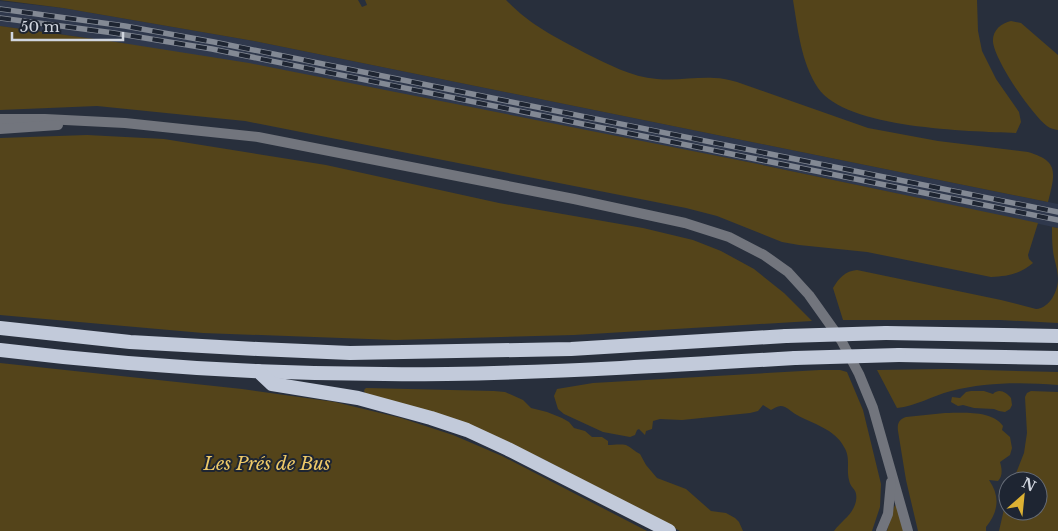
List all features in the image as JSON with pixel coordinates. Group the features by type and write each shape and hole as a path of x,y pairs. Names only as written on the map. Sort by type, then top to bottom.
{"highway":[{"path":"0,328 130,342 258,350 350,352 571,350 786,336 886,333 1058,336"},
{"path":"0,350 169,367 258,371 446,374 582,370 795,358 899,355 1058,358"},
{"path":"258,371 272,384 358,398 431,418 466,430 508,448 669,531"}],"street":[{"path":"0,119 109,122 228,133 288,143 676,221 729,237 764,255 788,272 809,295 848,352 866,389 876,418 908,531"},
{"path":"0,129 109,122"},
{"path":"881,531 889,506 891,473"}],"shaded area":[{"path":"0,1 63,8 254,41 1058,204 1058,228 748,162 116,42 0,26"}],"green space":[{"path":"0,0 358,0 362,7 367,5 365,0 506,0 524,17 553,36 611,66 638,76 664,79 726,79 868,128 938,141 1028,152 1038,155 1050,164 1053,175 1052,182 1048,202 254,41 63,8"},
{"path":"793,0 977,0 978,31 982,51 996,79 1019,112 1021,122 1016,133 940,129 910,125 881,120 854,112 833,102 818,88 808,68 801,46"},
{"path":"1011,21 1021,23 1058,55 1058,130 1047,126 1040,120 1015,87 995,51 994,34 1001,26"},
{"path":"0,26 249,63 748,162 1038,223 1028,255 1033,263 1014,274 991,277 867,252 782,242 717,216 686,208 245,121 97,106 0,110"},
{"path":"87,135 164,139 326,165 499,203 643,228 693,240 721,251 754,269 784,293 812,321 574,335 395,340 203,333 0,315 0,138"},
{"path":"1052,227 1058,228 1058,279 1053,251"},
{"path":"857,270 1036,309 1045,306 1052,298 1057,289 1058,279 1058,323 1000,320 843,320 833,288 843,276"},
{"name":"Les Prés de Bus","path":"0,363 242,389 335,402 401,418 453,435 502,456 647,531 0,531"},
{"path":"946,369 1058,372 1058,385 1018,383 977,386 951,391 897,408 877,370"},
{"path":"820,370 847,372 863,410 881,484 880,507 872,531 834,531 850,514 856,501 855,491 849,480 846,451 840,441 829,431 783,406 771,410 763,405 758,411 750,413 682,420 660,419 653,421 652,429 646,431 645,435 639,429 635,435 630,437 603,432 564,414 558,409 554,396 557,389 593,383"},
{"path":"366,388 505,392 523,400 531,408 562,418 574,428 585,431 592,437 602,437 608,441 608,445 628,446 640,454 657,478 686,489 711,511 726,513 735,518 743,531 680,531 539,457 427,411 365,394 364,390"},
{"path":"984,391 993,394 998,391 1002,392 1011,398 1012,405 1005,412 963,405 958,406 951,402 952,397 960,398 966,392"},
{"path":"1031,391 1058,392 1058,531 999,531 1001,521 1048,521 1048,471 1017,471 1024,453 1027,433 1025,397"},
{"path":"968,413 992,417 1003,426 1002,430 1010,437 1012,448 1010,455 1000,462 1002,470 998,471 998,481 989,480 995,492 996,509 986,527 986,531 918,531 906,480 898,431 900,420 906,417"},
{"path":"897,503 904,531 887,531 894,507"}],"railway":[{"path":"0,9 125,26 214,42 1058,212"},
{"path":"0,18 114,33 212,49 1058,220"}]}
